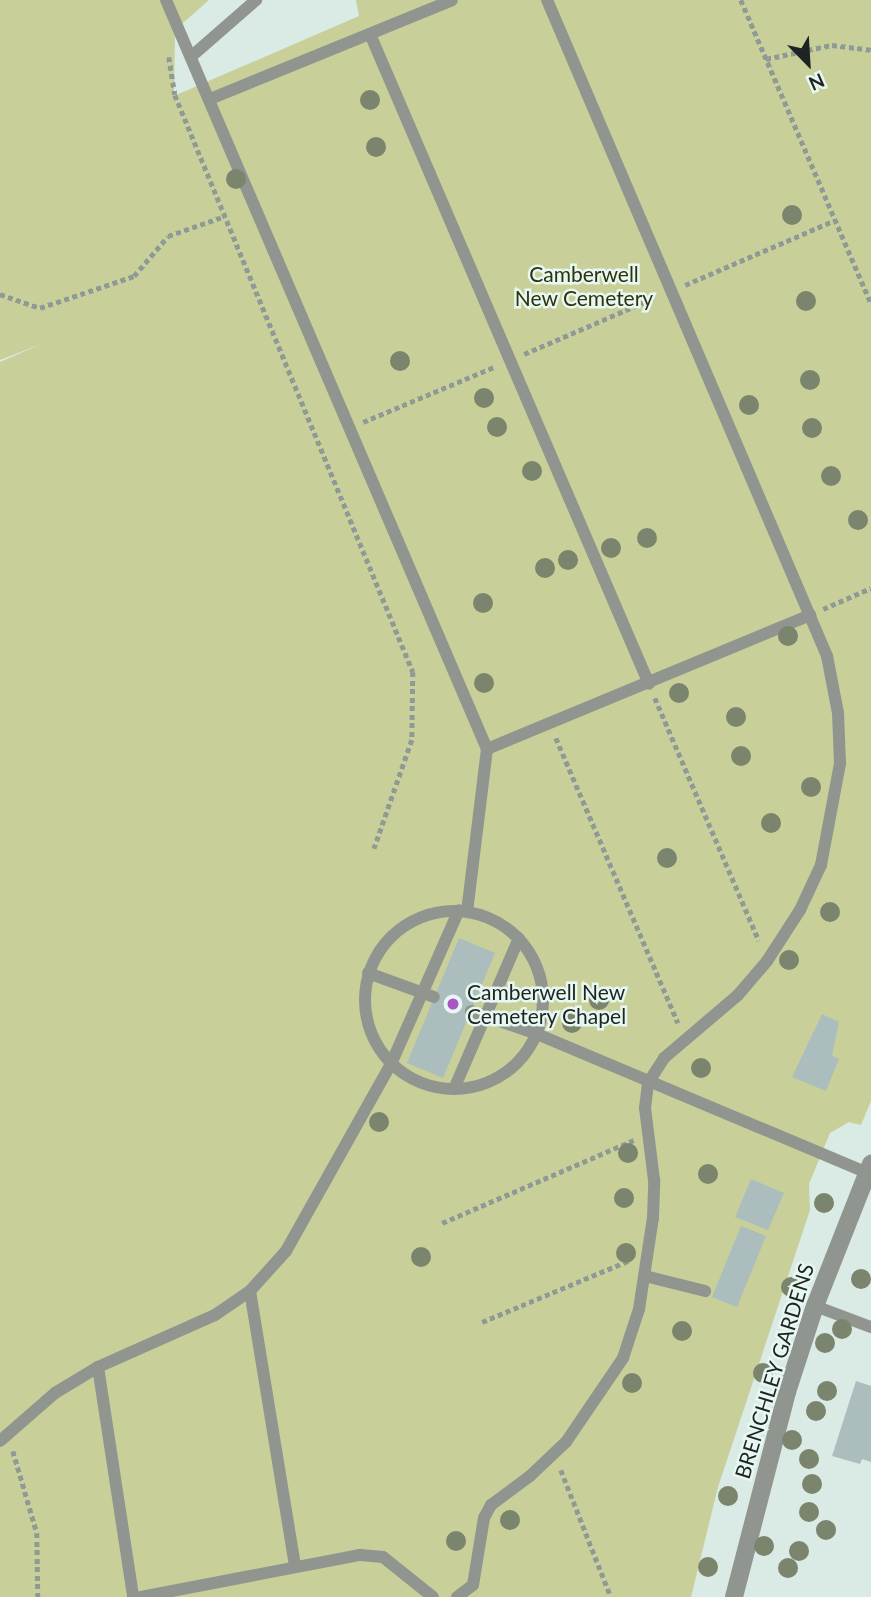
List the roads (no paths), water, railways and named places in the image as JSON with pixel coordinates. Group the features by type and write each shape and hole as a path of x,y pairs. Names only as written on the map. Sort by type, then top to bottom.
{"street":[{"name":"BRENCHLEY GARDENS","path":"734,1597 765,1468 815,1306 869,1169"}],"lane":[{"path":"2,1437 97,1367 215,1315 250,1290 286,1251 428,995 463,911 487,749 348,428 193,55 176,27 166,0"},
{"path":"193,55 256,0"},
{"path":"210,99 452,0"},
{"path":"463,1596 473,1585 484,1518 491,1504 554,1453 598,1400 623,1358 649,1251 654,1180 648,1133 648,1083 664,1058 738,995 767,961 821,865 840,762 838,713 827,656 674,289 547,0"},
{"path":"370,34 649,684"},
{"path":"487,749 649,684 810,614"},
{"path":"463,911 495,921 519,938 534,959 542,983 543,1009 537,1034 523,1056 503,1074 480,1085 454,1089 431,1087 391,1065 367,1022 364,998 368,973 393,933 435,912 463,911"},
{"path":"454,1089 519,938"},
{"path":"368,973 428,995"},
{"path":"471,1011 537,1034 648,1083 869,1169"},
{"path":"645,1276 705,1291"},
{"path":"250,1290 295,1566"},
{"path":"815,1306 871,1327"},
{"path":"97,1367 132,1597"},
{"path":"141,1597 360,1555 383,1558 433,1597"}],"place":[{"name":"Camberwell New Cemetery Chapel","path":"453,1004"}],"park label":[{"name":"Camberwell New Cemetery","path":"584,286"}]}
